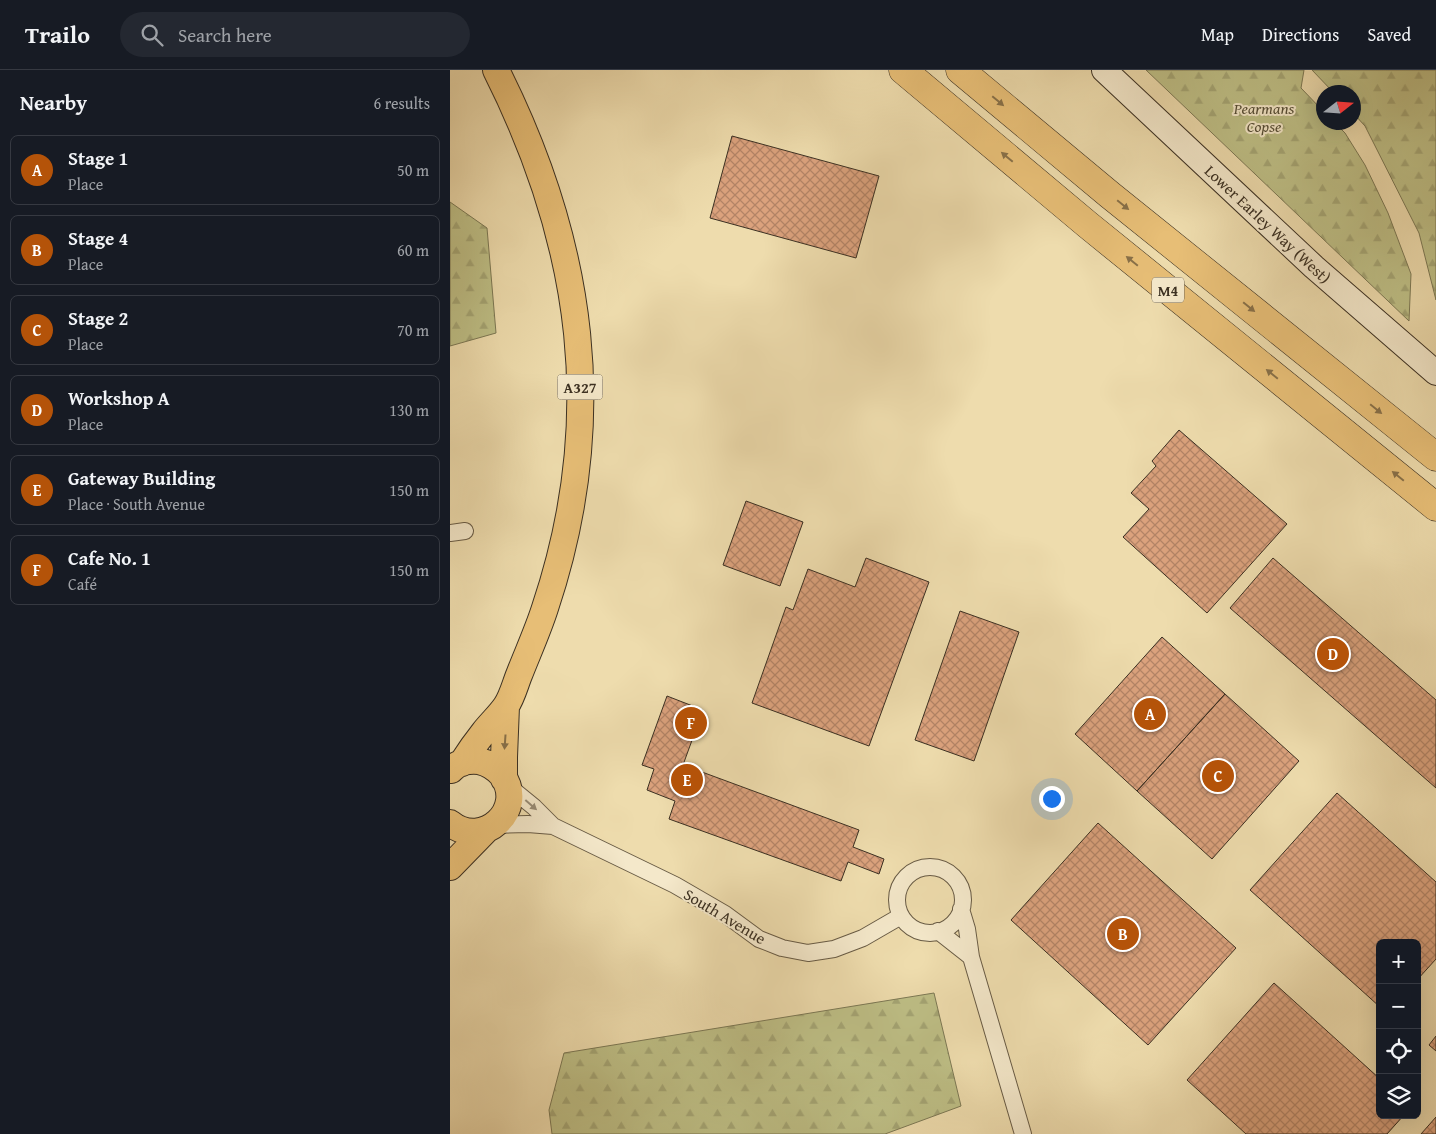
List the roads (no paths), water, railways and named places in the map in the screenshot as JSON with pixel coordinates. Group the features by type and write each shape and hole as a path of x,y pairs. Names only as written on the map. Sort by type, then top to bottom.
{"highway":[{"name":"M4","path":"903,70 1088,225 1436,507"},
{"name":"M4","path":"960,70 1110,195 1436,457"}],"main road":[{"name":"A327","path":"454,766 506,706 542,619 565,539 578,460 580,381 578,326 568,268 552,210 530,144 496,70"},
{"name":"Lower Earley Way (West)","path":"1104,70 1314,267 1436,373"},
{"name":"A327","path":"506,706 504,757 506,782"},
{"path":"450,867 502,817 508,807 509,796 506,782 491,765 472,761 454,766"},
{"path":"450,823 470,832 491,827"}],"street":[{"name":"South Avenue","path":"506,782 553,826 675,885 725,914 759,939 782,948 808,953 834,949 863,938 901,916"},
{"name":"South Avenue","path":"491,827 528,824 553,826"},
{"path":"961,909 951,924 938,931 917,930 901,916 897,899 898,891 906,876 914,871 929,867 946,871 960,887 961,909 967,930 971,957 1023,1134"},
{"path":"938,931 971,957"}],"place":[{"name":"Workshop A","path":"1333,654"},
{"name":"Stage 1","path":"1150,714"},
{"name":"Cafe No. 1","path":"691,723"},
{"name":"Stage 2","path":"1218,776"},
{"name":"Gateway Building","path":"687,780"},
{"name":"Stage 4","path":"1123,934"}],"park label":[{"name":"Pearmans Copse","path":"1264,117"}]}
